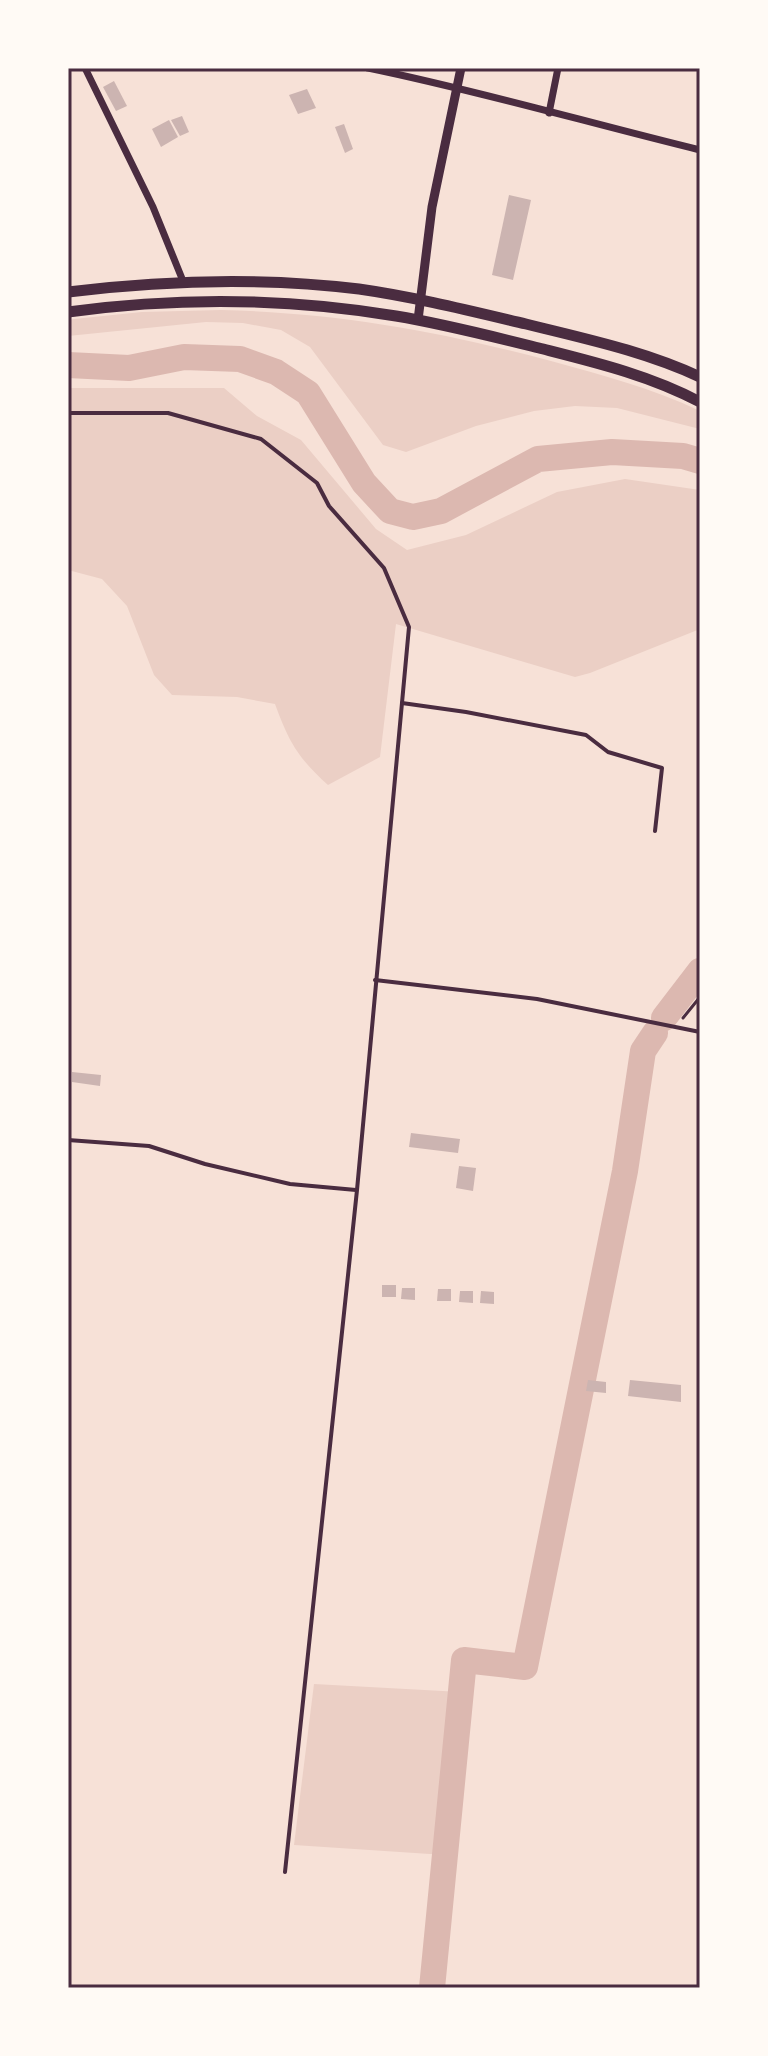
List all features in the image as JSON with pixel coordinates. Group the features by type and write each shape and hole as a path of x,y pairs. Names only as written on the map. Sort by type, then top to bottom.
{"main road":[{"path":"68,292 183,281 310,285 360,290 420,300 632,350 669,362 700,377"},
{"path":"68,312 174,303 235,302 335,307 418,320 610,366 648,378 700,402"}],"street":[{"path":"85,68 153,207 183,281"},
{"path":"368,68 457,87 700,150"},
{"path":"418,320 432,207 461,68"},
{"path":"549,113 558,68"}],"lane":[{"path":"68,413 168,413 261,439 317,483 329,506 384,568 409,627 357,1190 285,1872"},
{"path":"402,703 586,735 608,752 662,768 655,831"},
{"path":"375,980 537,999 700,1032"},
{"path":"68,1140 149,1146 205,1164 290,1184 357,1190"}],"path":[{"path":"676,1027 700,997"}],"shaded area":[{"path":"221,310 306,315 388,325 509,350 608,377 682,403 700,411 700,429 617,408 575,406 534,411 476,426 406,452 383,445 310,347 281,330 243,323 206,322 68,336 68,320 142,312"},
{"path":"68,388 224,388 257,416 301,440 376,529 407,550 466,535 557,492 625,479 700,490 700,629 575,677 396,624 380,757 328,785 296,749 275,704 237,697 172,695 154,675 127,606 102,579 68,570"},
{"path":"314,1684 461,1692 445,1855 294,1845"}],"building":[{"path":"114,81 127,106 116,111 103,87"},
{"path":"307,89 316,108 298,114 289,95"},
{"path":"182,116 189,132 180,136 171,120"},
{"path":"169,120 178,137 161,147 152,129"},
{"path":"344,124 353,149 345,153 335,127"},
{"path":"509,195 531,200 513,280 492,275"},
{"path":"72,1072 101,1075 100,1086 72,1082"},
{"path":"411,1133 460,1139 458,1153 409,1147"},
{"path":"459,1166 476,1168 473,1191 456,1188"},
{"path":"382,1285 396,1285 396,1297 382,1297"},
{"path":"402,1288 415,1288 415,1300 401,1299"},
{"path":"438,1289 451,1289 451,1301 437,1301"},
{"path":"460,1291 473,1291 473,1303 459,1302"},
{"path":"481,1291 494,1292 494,1304 480,1303"},
{"path":"588,1380 606,1382 606,1393 586,1391"},
{"path":"630,1380 681,1385 681,1402 628,1396"}],"waterway":[{"path":"68,365 129,368 184,357 240,359 276,372 308,393 364,483 390,511 413,517 441,511 538,459 612,452 683,456 700,461"},
{"path":"664,1018 700,971"},
{"path":"432,1988 464,1660 525,1667 625,1171 643,1051 655,1033"}]}
